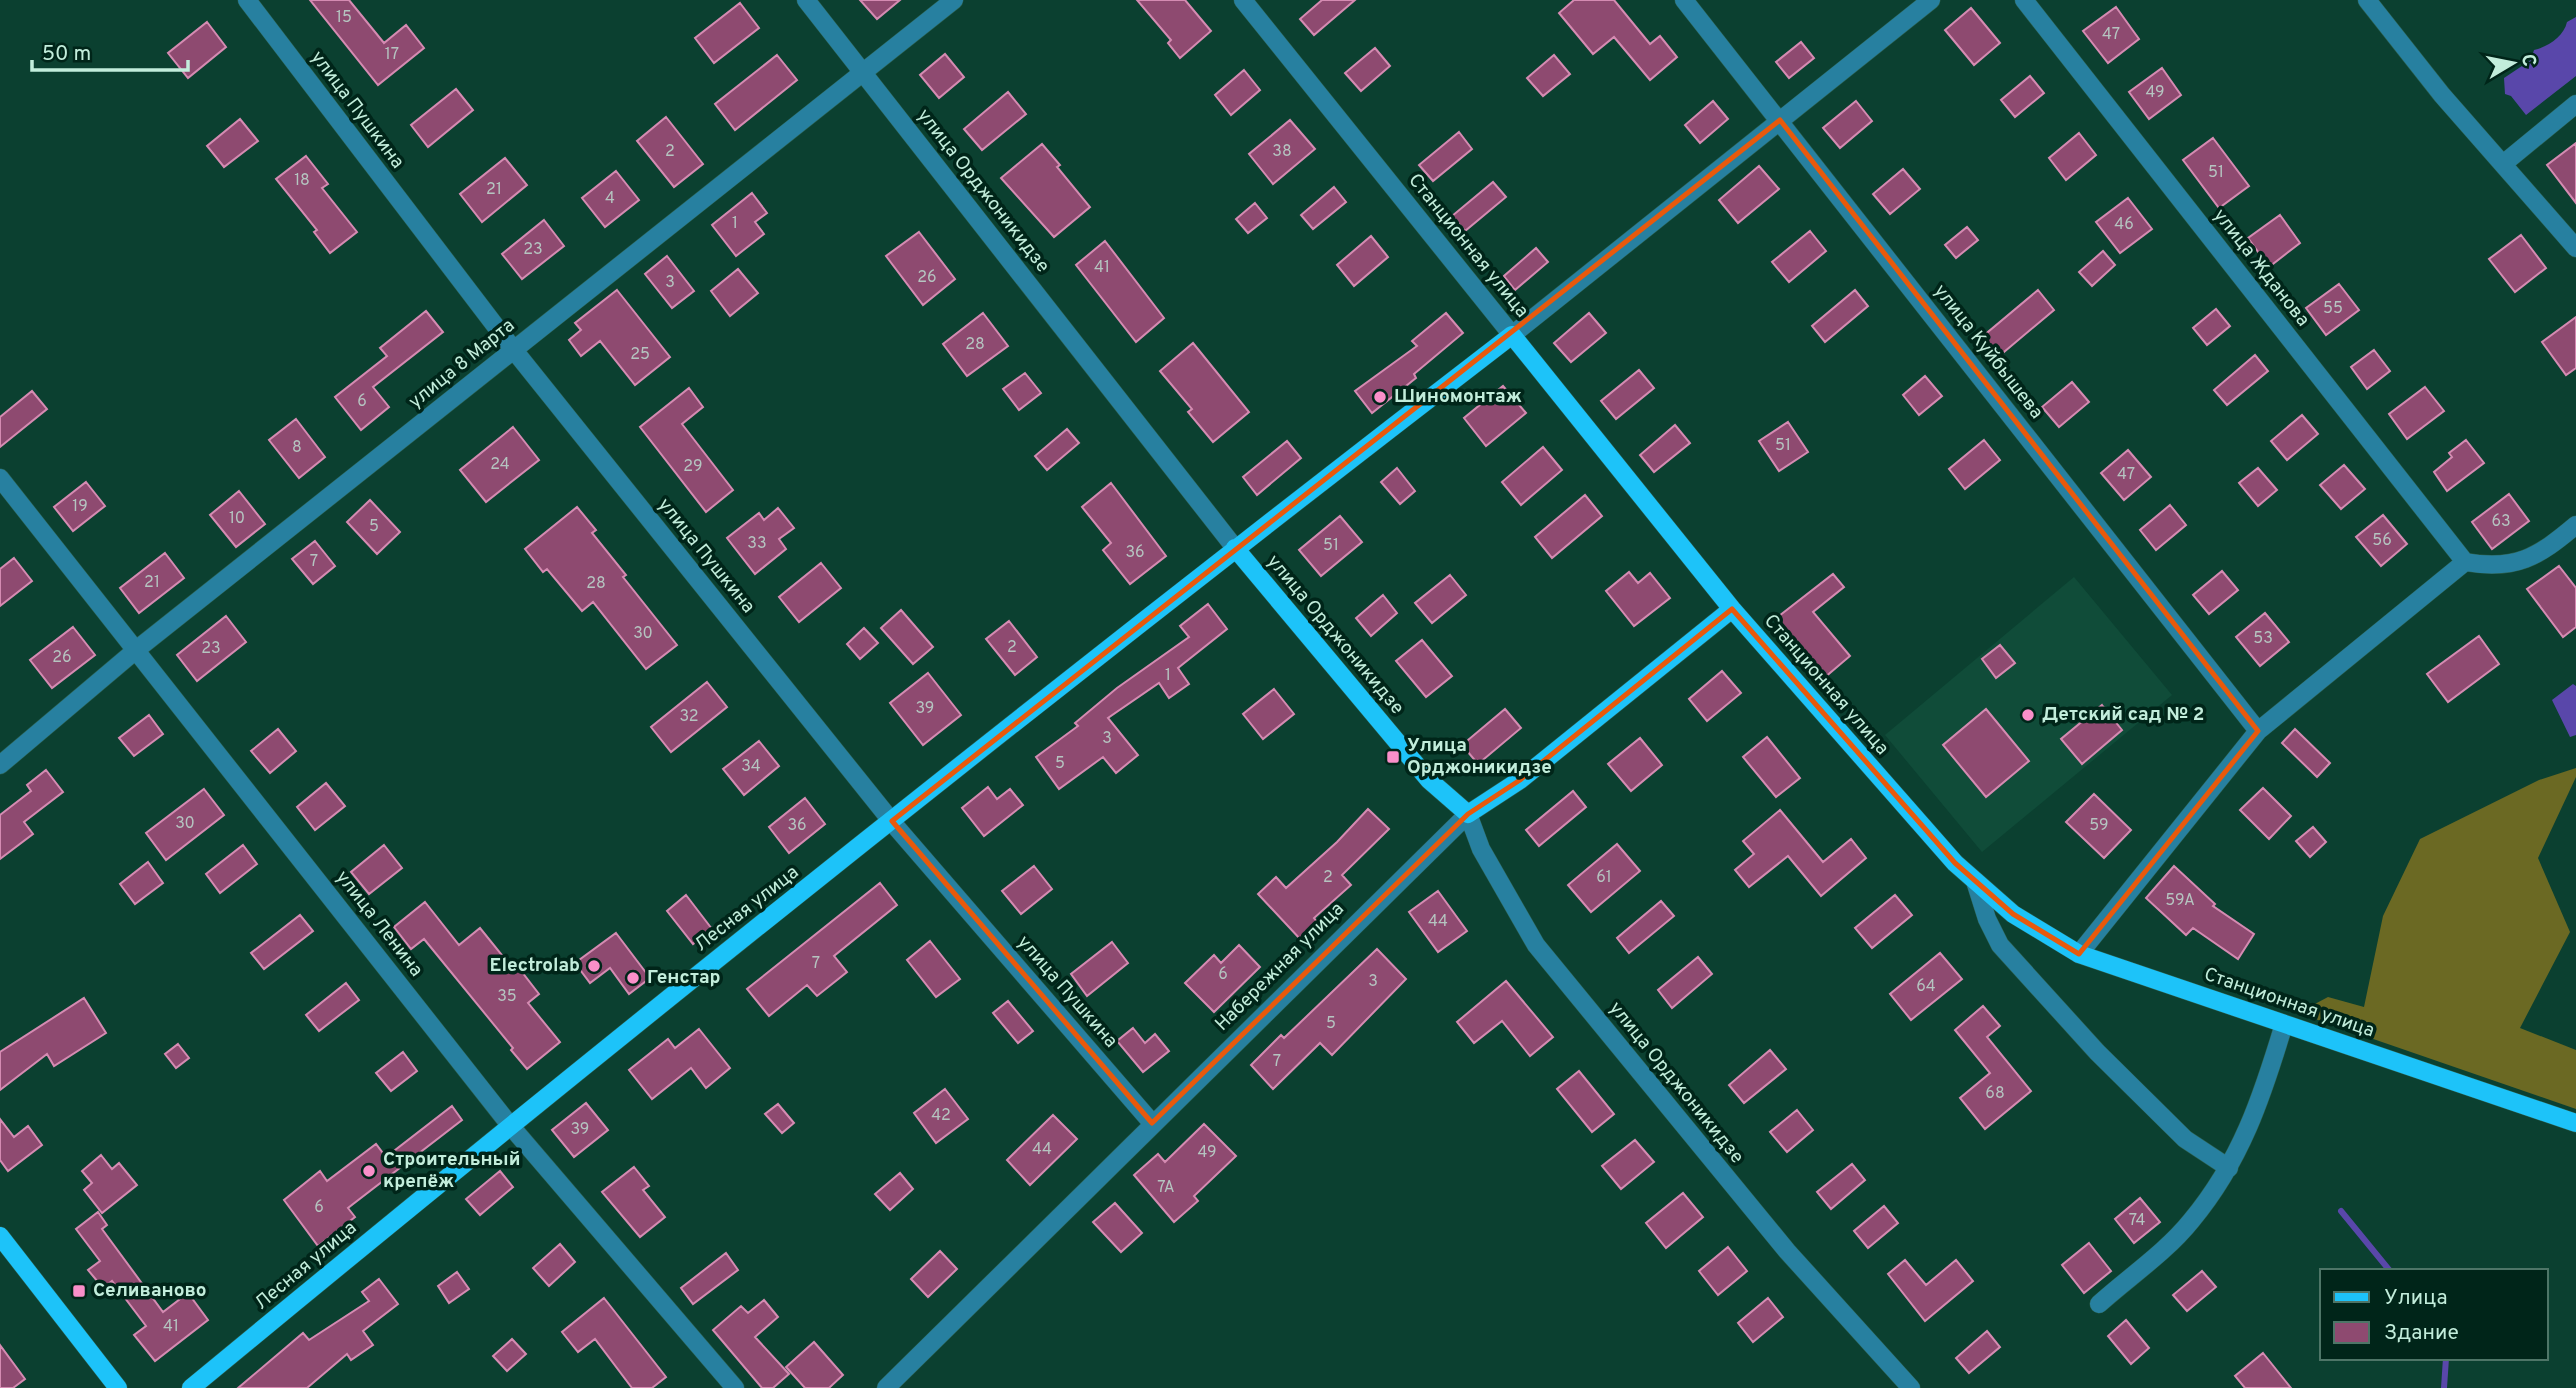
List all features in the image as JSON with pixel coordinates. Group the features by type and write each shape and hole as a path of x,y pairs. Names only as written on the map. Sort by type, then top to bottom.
{"main road":[{"name":"Лесная улица","path":"191,1388 509,1124 1235,548 1512,335"},
{"name":"Станционная улица","path":"1512,335 1797,686 1955,863 2014,914 2079,954 2576,1124"},
{"name":"улица Орджоникидзе","path":"1235,548 1429,780 1468,814"},
{"name":"Набережная улица","path":"1468,814 1520,780 1732,609"},
{"path":"0,1237 118,1388"}],"street":[{"name":"улица Пушкина","path":"247,0 513,349 892,821 1152,1123"},
{"name":"улица Орджоникидзе","path":"806,0 1235,548"},
{"name":"улица 8 Марта","path":"0,765 136,650 954,0"},
{"name":"Станционная улица","path":"1244,0 1512,335"},
{"name":"улица Куйбышева","path":"1684,0 2258,731"},
{"path":"1512,335 1931,0"},
{"name":"улица Жданова","path":"2024,0 2465,562"},
{"path":"2367,0 2442,95 2576,248"},
{"path":"2503,164 2576,104"},
{"name":"улица Ленина","path":"0,478 509,1124 735,1388"},
{"path":"2079,954 2258,731 2465,562 2493,567 2542,554 2576,525"},
{"name":"улица Орджоникидзе","path":"1468,814 1481,849 1536,945 1787,1251 1911,1388"},
{"name":"Набережная улица","path":"886,1388 1468,814"},
{"path":"1975,881 2000,945 2097,1052 2185,1139 2229,1168"},
{"path":"2099,1304 2190,1223 2229,1168 2260,1106 2284,1024"}],"highlighted area":[{"path":"1780,120 2258,731 2079,954 2013,914 1955,863 1732,609 1520,780 1468,814 1152,1123 892,821"}],"shaded area":[{"path":"2576,17 2576,76 2526,115 2511,96 2505,94 2504,78 2531,60 2534,50 2555,40 2563,32 2567,22"},
{"name":"Детский сад № 2","path":"2074,577 2172,695 1982,852 1885,735"},
{"path":"2573,684 2576,686 2576,735 2570,737 2552,700"},
{"path":"2576,768 2576,777 2538,858 2570,932 2520,1028 2576,1050 2576,1109 2298,1013 2328,997 2364,1007 2383,916 2420,839 2539,780"}],"building":[{"path":"310,0 349,0 384,43 406,25 424,48 378,85"},
{"path":"860,0 900,0 877,19"},
{"path":"1137,0 1185,0 1211,31 1180,58 1168,43 1171,40"},
{"path":"1322,0 1355,0 1314,35 1300,19"},
{"path":"1574,0 1614,0 1650,44 1660,36 1677,57 1650,80 1614,37 1593,54 1559,13"},
{"path":"740,3 759,28 714,63 695,38"},
{"path":"2116,7 2139,39 2108,63 2083,31"},
{"path":"1971,8 2000,43 1974,65 1945,30"},
{"path":"207,22 226,47 188,78 168,53"},
{"path":"1801,42 1814,58 1789,78 1776,62"},
{"path":"1375,48 1390,66 1361,91 1345,73"},
{"path":"945,54 964,77 939,98 920,75"},
{"path":"777,55 797,80 735,130 715,104"},
{"path":"1554,55 1570,74 1543,96 1527,78"},
{"path":"2162,68 2181,95 2149,119 2129,92"},
{"path":"1244,70 1260,90 1231,115 1215,95"},
{"path":"2030,76 2044,93 2015,117 2001,100"},
{"path":"456,89 473,110 428,147 411,125"},
{"path":"1008,92 1026,114 982,150 964,129"},
{"path":"1713,101 1728,119 1700,143 1685,125"},
{"path":"1856,101 1872,121 1840,148 1823,128"},
{"path":"666,117 703,164 674,187 637,141"},
{"path":"240,119 258,141 224,167 207,146"},
{"path":"1290,120 1315,149 1273,184 1249,154"},
{"path":"1459,132 1472,149 1433,181 1419,165"},
{"path":"2079,133 2096,155 2066,180 2049,158"},
{"path":"2213,138 2249,186 2219,208 2183,160"},
{"path":"2576,143 2576,203 2547,165"},
{"path":"1042,144 1090,207 1054,237 1001,178"},
{"path":"306,156 328,184 322,188 357,232 330,253 314,232 317,230 276,179"},
{"path":"505,158 527,185 482,222 460,194"},
{"path":"1759,166 1779,189 1738,223 1719,200"},
{"path":"1903,169 1920,189 1890,214 1873,194"},
{"path":"616,171 639,200 605,227 582,198"},
{"path":"1493,182 1506,197 1465,231 1452,216"},
{"path":"1334,187 1346,202 1313,229 1301,215"},
{"path":"752,193 767,213 755,222 764,234 736,256 712,225"},
{"path":"2128,198 2152,229 2120,253 2096,222"},
{"path":"1255,203 1267,218 1248,233 1236,219"},
{"path":"2280,215 2300,243 2269,267 2248,238"},
{"path":"544,220 564,246 522,279 502,254"},
{"path":"1967,227 1978,240 1956,258 1945,245"},
{"path":"1810,231 1826,251 1789,282 1772,262"},
{"path":"919,232 955,279 923,305 886,256"},
{"path":"2521,235 2546,268 2515,292 2489,259"},
{"path":"1371,236 1388,257 1354,286 1337,265"},
{"path":"1105,241 1164,318 1136,342 1076,265"},
{"path":"1536,248 1548,262 1515,290 1504,276"},
{"path":"2103,251 2115,265 2092,286 2079,272"},
{"path":"667,256 694,291 672,308 645,274"},
{"path":"738,269 758,293 730,316 711,291"},
{"path":"2339,284 2359,310 2326,335 2306,308"},
{"path":"617,290 670,357 635,385 600,341 581,356 569,340 581,330 575,323"},
{"path":"1855,290 1868,306 1825,342 1812,326"},
{"path":"2038,290 2054,310 1998,357 1982,337"},
{"path":"2216,309 2230,326 2207,345 2193,328"},
{"path":"426,311 443,332 373,387 389,407 361,430 335,397 387,356 380,348"},
{"path":"983,313 1008,346 967,376 943,344"},
{"path":"1446,313 1463,333 1414,374 1416,378 1372,413 1355,391 1417,346 1412,341"},
{"path":"1589,313 1606,333 1571,362 1554,343"},
{"path":"2576,317 2576,368 2566,375 2542,342"},
{"path":"1193,343 1249,412 1213,442 1188,412 1192,409 1160,371"},
{"path":"2374,350 2390,371 2367,389 2351,367"},
{"path":"2255,355 2268,371 2227,405 2214,390"},
{"path":"1639,370 1654,388 1616,419 1601,401"},
{"path":"1025,373 1041,393 1019,410 1003,389"},
{"path":"1925,376 1942,396 1919,415 1903,395"},
{"path":"2072,382 2089,402 2059,427 2042,407"},
{"path":"1503,386 1526,413 1486,446 1464,418"},
{"path":"2425,387 2444,411 2407,439 2389,414"},
{"path":"689,388 703,407 682,424 733,490 706,512 640,427"},
{"path":"32,391 47,409 0,447 0,417"},
{"path":"2302,415 2318,434 2287,460 2271,441"},
{"path":"296,419 325,457 299,478 269,440"},
{"path":"1788,422 1808,452 1779,471 1759,441"},
{"path":"1675,425 1690,443 1654,472 1640,455"},
{"path":"513,427 539,460 486,502 460,470"},
{"path":"1067,429 1079,443 1047,470 1035,456"},
{"path":"1984,440 2000,460 1965,489 1949,469"},
{"path":"2466,440 2484,463 2447,491 2434,472 2452,457 2449,453"},
{"path":"1287,441 1301,458 1257,495 1243,477"},
{"path":"1543,447 1562,470 1521,505 1502,482"},
{"path":"2128,450 2151,477 2124,500 2101,473"},
{"path":"2344,465 2365,489 2341,509 2320,485"},
{"path":"1397,468 1415,491 1400,504 1381,482"},
{"path":"2258,468 2277,490 2258,506 2239,483"},
{"path":"86,482 105,506 73,531 54,507"},
{"path":"1111,483 1166,556 1130,584 1103,550 1111,543 1082,507"},
{"path":"239,491 265,524 236,547 210,515"},
{"path":"2509,494 2529,521 2492,549 2472,522"},
{"path":"1585,495 1602,516 1552,558 1535,537"},
{"path":"370,500 400,532 377,554 347,522"},
{"path":"2170,505 2186,525 2156,550 2140,530"},
{"path":"577,507 596,530 592,533 626,575 623,577 677,645 646,669 593,602 582,611 547,569 543,572 525,549"},
{"path":"778,508 794,528 779,539 786,549 755,574 727,538 759,513 764,520"},
{"path":"2383,515 2407,544 2381,566 2356,537"},
{"path":"1340,516 1362,542 1321,576 1299,550"},
{"path":"315,541 335,566 313,584 292,559"},
{"path":"165,553 184,578 139,613 120,588"},
{"path":"14,558 32,581 0,606 0,569"},
{"path":"821,563 841,588 799,622 779,597"},
{"path":"2559,566 2576,588 2576,627 2563,637 2527,589"},
{"path":"2222,571 2238,590 2209,614 2193,595"},
{"path":"1629,572 1638,583 1650,573 1670,598 1634,626 1606,591"},
{"path":"1833,574 1844,587 1813,612 1850,656 1824,678 1775,619"},
{"path":"1450,575 1466,595 1432,623 1415,603"},
{"path":"1383,595 1397,613 1371,636 1356,618"},
{"path":"1208,604 1227,629 1178,668 1189,684 1169,698 1159,683 1108,718 1138,755 1116,773 1103,757 1059,789 1036,757 1078,726 1075,723 1117,688 1189,637 1180,626"},
{"path":"901,610 933,647 913,664 881,628"},
{"path":"2265,613 2289,642 2260,666 2236,637"},
{"path":"226,616 246,642 197,681 177,655"},
{"path":"1009,621 1037,657 1015,675 986,639"},
{"path":"73,627 95,655 52,688 30,660"},
{"path":"864,628 878,643 860,659 847,644"},
{"path":"2479,636 2499,664 2448,702 2427,674"},
{"path":"1422,640 1452,676 1426,697 1396,661"},
{"path":"2000,645 2015,663 1996,678 1982,659"},
{"path":"1722,671 1741,693 1707,721 1689,699"},
{"path":"928,673 961,715 923,745 890,703"},
{"path":"707,682 727,707 671,752 651,727"},
{"path":"1274,689 1294,714 1263,739 1243,714"},
{"path":"2102,705 2122,730 2082,764 2061,739"},
{"path":"1505,709 1521,728 1478,764 1462,745"},
{"path":"1986,709 2029,761 1986,797 1943,745"},
{"path":"149,715 163,734 134,756 119,738"},
{"path":"278,729 296,751 270,773 251,751"},
{"path":"2295,729 2330,763 2317,777 2282,743"},
{"path":"1767,737 1800,778 1776,797 1743,757"},
{"path":"1640,738 1662,765 1631,791 1608,764"},
{"path":"759,741 779,766 744,795 723,769"},
{"path":"46,770 63,792 24,822 33,834 0,859 0,815 31,791 27,785"},
{"path":"326,783 345,806 315,830 297,807"},
{"path":"988,787 997,799 1010,789 1023,805 984,836 962,808"},
{"path":"2263,788 2291,816 2269,839 2240,810"},
{"path":"204,789 224,815 166,860 146,833"},
{"path":"1573,791 1586,807 1539,846 1526,830"},
{"path":"2094,794 2131,830 2104,858 2066,822"},
{"path":"805,798 825,824 789,853 769,827"},
{"path":"1368,809 1389,829 1342,875 1351,885 1314,918 1318,923 1301,940 1258,894 1276,877 1286,888 1337,842"},
{"path":"1780,810 1823,862 1851,839 1866,858 1821,896 1788,856 1749,887 1735,870 1754,854 1743,841"},
{"path":"2313,827 2326,842 2310,857 2296,841"},
{"path":"1617,844 1640,871 1591,912 1568,885"},
{"path":"243,845 257,864 220,893 206,874"},
{"path":"384,845 402,868 369,894 351,872"},
{"path":"148,862 163,883 135,904 120,884"},
{"path":"1034,866 1052,889 1021,914 1002,891"},
{"path":"2174,866 2215,904 2213,906 2254,934 2238,959 2193,928 2186,935 2146,898"},
{"path":"880,883 897,905 834,956 847,972 817,996 807,985 769,1016 747,989"},
{"path":"1438,891 1467,931 1438,952 1409,912"},
{"path":"686,895 712,929 693,944 667,911"},
{"path":"1895,895 1912,915 1872,948 1855,928"},
{"path":"1661,901 1674,916 1629,953 1617,938"},
{"path":"425,902 459,945 480,928 514,970 518,967 539,994 528,1003 560,1042 527,1069 424,939 411,949 394,927"},
{"path":"300,915 313,931 264,969 251,953"},
{"path":"616,933 650,978 629,994 610,968 590,983 575,963"},
{"path":"930,941 960,979 936,997 907,960"},
{"path":"1112,942 1128,963 1087,996 1071,974"},
{"path":"1239,945 1260,967 1214,1012 1185,983 1214,955 1221,963"},
{"path":"1377,949 1406,979 1332,1055 1320,1043 1273,1089 1251,1065 1281,1035 1284,1038"},
{"path":"1940,953 1962,979 1911,1020 1890,994"},
{"path":"1698,957 1712,974 1672,1008 1658,990"},
{"path":"1506,981 1553,1037 1530,1056 1502,1021 1474,1043 1457,1022"},
{"path":"346,983 359,1000 319,1031 306,1015"},
{"path":"84,998 106,1033 54,1066 47,1054 0,1090 0,1052"},
{"path":"1008,1001 1033,1031 1018,1043 993,1013"},
{"path":"1983,1006 2000,1026 1987,1037 2031,1091 1985,1129 1960,1098 1990,1073 1955,1030"},
{"path":"1133,1028 1145,1043 1155,1034 1169,1051 1143,1072 1117,1041"},
{"path":"699,1029 730,1068 706,1088 691,1068 652,1099 629,1070 668,1039 675,1048"},
{"path":"178,1044 189,1058 176,1068 165,1054"},
{"path":"1770,1050 1786,1069 1744,1103 1729,1085"},
{"path":"403,1052 417,1071 391,1091 376,1073"},
{"path":"1579,1071 1614,1114 1592,1132 1557,1089"},
{"path":"945,1089 968,1119 936,1143 914,1113"},
{"path":"586,1103 608,1130 574,1157 552,1130"},
{"path":"778,1104 794,1123 782,1133 765,1114"},
{"path":"452,1106 462,1120 348,1208 355,1217 318,1246 284,1200 320,1171 327,1181 376,1144 386,1157"},
{"path":"1797,1110 1813,1130 1787,1152 1770,1132"},
{"path":"1053,1115 1077,1139 1030,1185 1007,1160"},
{"path":"0,1119 14,1137 28,1126 42,1145 8,1171 0,1160"},
{"path":"1204,1124 1236,1156 1194,1196 1198,1201 1174,1222 1134,1175 1158,1154 1165,1162"},
{"path":"1635,1140 1654,1162 1621,1189 1602,1166"},
{"path":"101,1155 112,1169 119,1163 137,1185 102,1213 84,1190 92,1183 82,1171"},
{"path":"1852,1164 1865,1180 1831,1209 1817,1192"},
{"path":"634,1167 649,1186 643,1190 665,1217 640,1237 602,1192"},
{"path":"500,1171 513,1187 480,1215 466,1199"},
{"path":"900,1173 913,1189 890,1210 875,1194"},
{"path":"1683,1193 1703,1217 1666,1248 1646,1223"},
{"path":"2140,1198 2160,1222 2134,1243 2115,1219"},
{"path":"1115,1203 1142,1233 1121,1252 1093,1222"},
{"path":"1884,1206 1898,1223 1868,1248 1854,1231"},
{"path":"98,1212 107,1225 102,1229 163,1312 188,1293 208,1320 155,1361 134,1335 146,1326 112,1281 103,1288 88,1270 100,1261 76,1229"},
{"path":"2089,1243 2111,1271 2084,1293 2062,1265"},
{"path":"560,1244 575,1262 549,1286 533,1268"},
{"path":"1728,1247 1747,1271 1718,1295 1699,1271"},
{"path":"940,1251 957,1269 928,1297 911,1279"},
{"path":"726,1253 738,1270 693,1304 681,1288"},
{"path":"1905,1260 1926,1285 1956,1260 1973,1281 1925,1321 1888,1274"},
{"path":"2202,1271 2216,1287 2187,1311 2173,1295"},
{"path":"457,1272 469,1289 449,1303 438,1286"},
{"path":"379,1279 398,1304 363,1331 373,1345 351,1360 347,1354 307,1388 238,1388 303,1333 309,1340 369,1301 362,1292"},
{"path":"604,1298 666,1377 652,1388 632,1388 595,1339 578,1352 562,1332"},
{"path":"1768,1298 1783,1317 1753,1342 1738,1323"},
{"path":"764,1300 778,1317 755,1337 789,1374 773,1388 762,1388 713,1330 741,1306 748,1313"},
{"path":"2126,1320 2149,1348 2131,1364 2108,1336"},
{"path":"1987,1331 2000,1347 1969,1373 1956,1358"},
{"path":"512,1339 526,1354 507,1371 493,1356"},
{"path":"814,1342 843,1375 829,1388 805,1388 786,1367"},
{"path":"0,1345 25,1379 13,1388 0,1388"},
{"path":"2263,1353 2291,1388 2245,1388 2235,1376"}],"waterway":[{"path":"2341,1211 2388,1269"},
{"path":"2444,1388 2446,1360"}],"place":[{"name":"Шиномонтаж","path":"1380,397"},
{"name":"Детский сад № 2","path":"2028,715"},
{"name":"Улица Орджоникидзе","path":"1393,757"},
{"name":"Electrolab","path":"594,966"},
{"name":"Генстар","path":"633,978"},
{"name":"Строительный крепёж","path":"369,1171"},
{"name":"Селиваново","path":"79,1291"}]}
